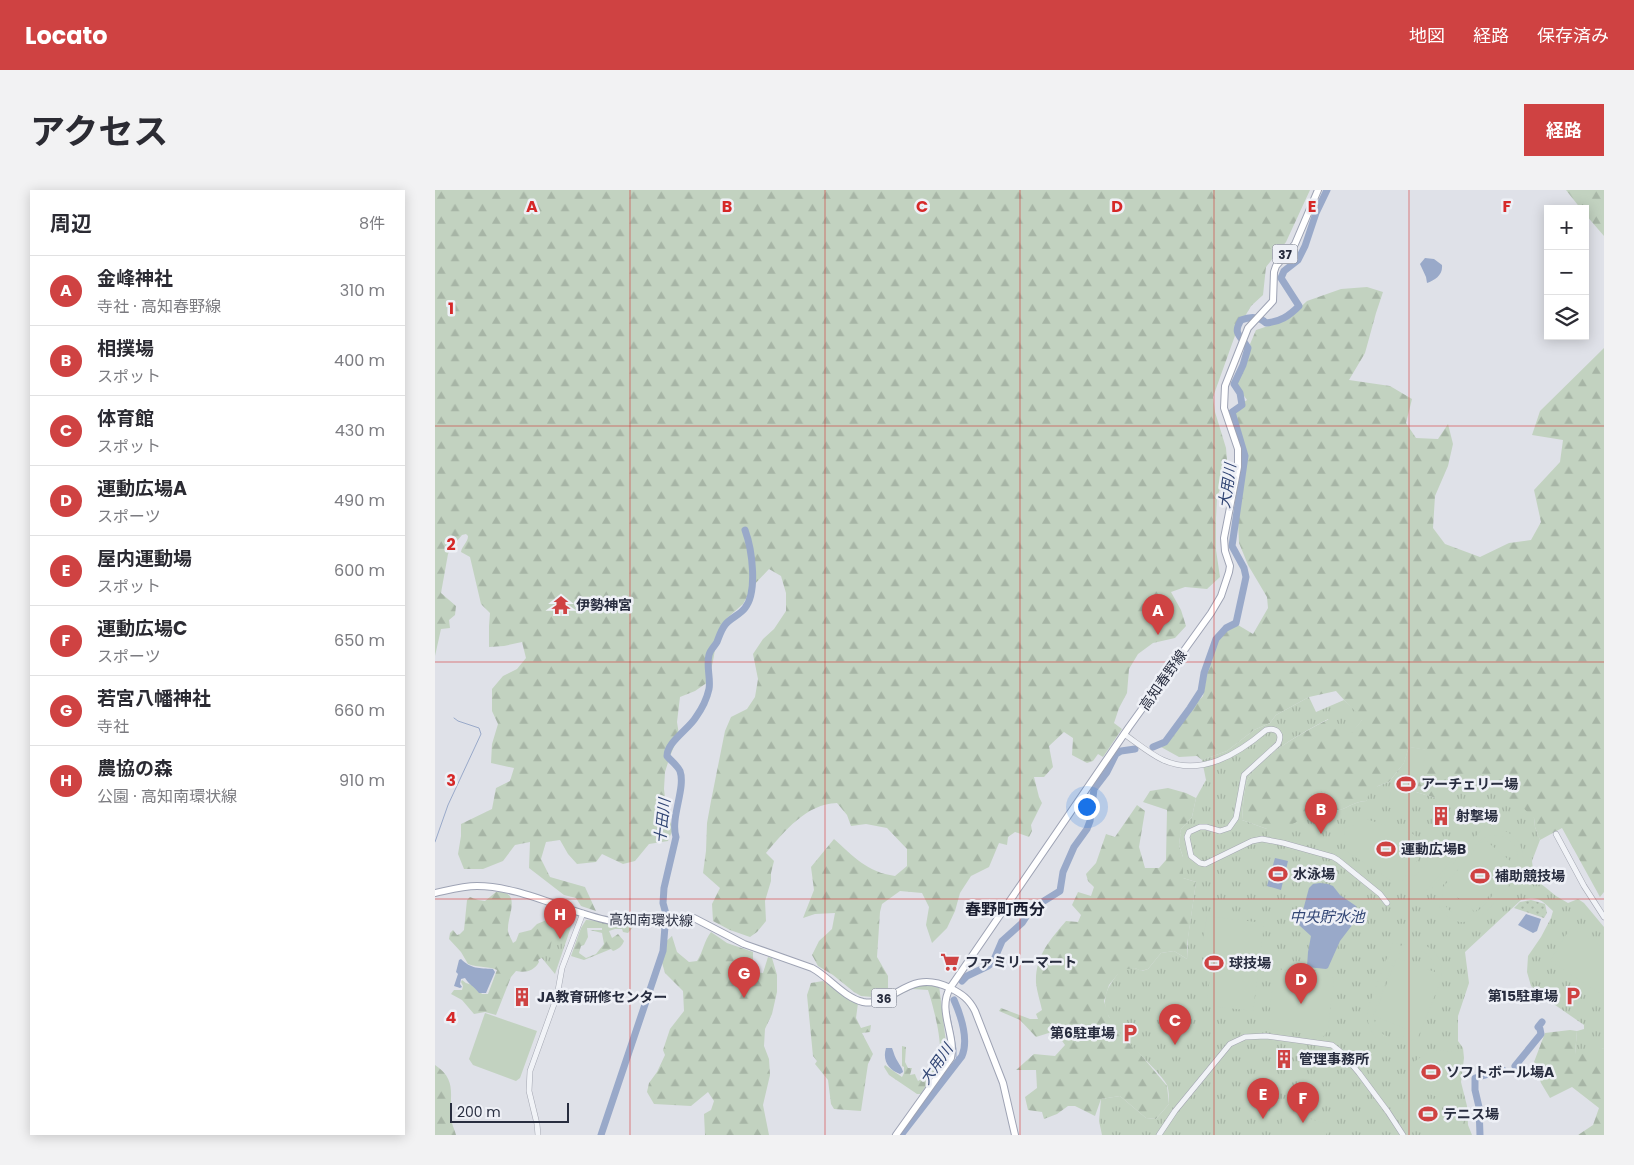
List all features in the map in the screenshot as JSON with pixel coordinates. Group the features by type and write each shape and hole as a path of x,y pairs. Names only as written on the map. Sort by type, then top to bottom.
{"main road":[{"name":"高知春野線","path":"896,1135 951,1058 951,1040 945,1006 945,1000 950,988 1221,596 1230,566 1225,551 1224,538 1239,457 1224,408 1223,397 1227,379 1248,328 1270,306 1273,300 1276,266 1295,244 1318,190"},
{"name":"高知南環状線","path":"435,893 477,886 491,887 618,922 667,918 697,919 739,942 809,966 820,972 855,999 864,1002 874,1002 883,999 913,983 923,981 934,982 950,988 965,997 975,1011 1003,1082 1015,1135"}],"street":[{"path":"1124,734 1160,758 1175,764 1191,766 1205,765 1230,755 1242,749 1265,730 1270,728 1276,730 1280,735 1278,744 1244,775 1235,822 1226,830 1220,831 1200,827 1189,832 1187,837 1191,856 1200,863 1205,864 1258,840 1283,843 1333,857 1380,894 1387,903"},
{"path":"1556,834 1584,886 1604,917"},
{"path":"538,1135 529,1091 529,1071 557,996 562,968 583,913"},
{"path":"1159,1135 1175,1111 1231,1044 1238,1039 1259,1036 1290,1038 1332,1045 1342,1053 1359,1073 1403,1135"}],"green space":[{"path":"435,190 1310,190 1286,242 1266,267 1263,295 1251,306 1237,330 1213,397 1215,412 1226,448 1227,460 1225,476 1217,497 1216,550 1220,577 1207,589 1185,587 1171,592 1181,610 1186,626 1175,638 1153,643 1138,654 1129,669 1127,693 1114,723 1122,729 1103,757 1098,754 1093,761 1087,763 1072,755 1073,738 1064,732 1049,746 1053,767 1044,777 1034,777 1042,803 1031,825 1032,831 1029,837 1015,832 1008,837 1007,845 999,843 989,867 971,876 960,893 955,911 947,928 932,943 926,925 929,907 922,893 900,891 882,904 877,957 888,976 888,991 873,997 861,996 818,966 812,955 819,941 832,929 835,913 815,914 803,918 814,890 811,867 834,839 862,863 876,871 895,876 907,866 907,849 887,828 866,824 851,826 847,815 837,803 816,808 806,813 766,853 774,861 765,901 766,921 757,932 750,937 730,930 713,921 712,904 720,888 703,873 707,823 725,731 731,717 747,709 755,697 758,679 753,654 786,611 786,593 781,576 769,569 753,586 743,604 726,619 717,638 708,682 695,691 680,697 677,722 679,735 665,772 664,789 667,814 673,829 668,841 649,844 635,861 623,864 602,854 596,862 577,864 568,854 560,840 546,842 541,859 550,877 585,887 596,911 581,906 576,898 564,895 529,868 530,842 515,845 503,861 483,869 464,869 458,854 461,824 492,809 496,788 510,781 514,768 491,763 492,744 498,724 492,711 492,689 503,676 517,669 526,658 522,642 489,647 490,613 481,604 470,557 461,552 468,538 466,534 462,535 448,554 441,593 456,606 455,615 449,620 450,628 441,629 435,656"},
{"path":"1566,190 1604,190 1604,236 1589,219 1589,205 1578,205"},
{"path":"1367,287 1383,292 1365,353 1349,380 1390,386 1412,399 1406,423 1416,438 1438,439 1448,424 1453,444 1448,466 1435,496 1433,528 1445,544 1480,557 1509,543 1531,540 1541,522 1534,490 1560,462 1563,440 1532,435 1540,411 1604,348 1604,892 1600,897 1562,828 1540,840 1534,818 1436,798 1416,792 1426,750 1409,747 1404,763 1389,782 1378,786 1366,801 1337,810 1332,808 1323,792 1313,793 1308,811 1302,819 1270,836 1267,835 1267,829 1242,820 1246,785 1250,775 1258,765 1294,738 1329,719 1355,728 1362,720 1336,691 1309,697 1276,715 1270,723 1254,730 1227,751 1202,760 1197,756 1179,757 1161,747 1187,713 1203,696 1209,663 1217,642 1228,630 1238,625 1253,634 1268,608 1267,597 1248,565 1239,543 1239,503 1247,461 1238,424 1231,410 1247,400 1234,382 1256,330 1287,320 1307,301 1341,289"},
{"path":"1309,697 1316,712 1344,700 1363,719 1346,740 1328,719 1294,738 1258,765 1250,775 1246,785 1242,820 1267,829 1267,835 1270,836 1272,831 1300,820 1307,810 1313,793 1316,791 1323,792 1332,808 1337,810 1366,801 1370,791 1389,782 1404,763 1409,747 1427,750 1416,792 1436,798 1454,774 1520,805 1534,818 1540,840 1532,861 1534,878 1568,903 1578,899 1584,903 1604,927 1604,1048 1589,1054 1575,1054 1577,1031 1584,1029 1584,1025 1531,986 1527,972 1528,956 1541,937 1553,911 1539,900 1521,900 1465,952 1469,983 1458,1016 1458,1041 1463,1048 1464,1058 1461,1082 1467,1106 1468,1125 1472,1135 1102,1135 1099,1121 1101,1099 1120,1096 1146,1118 1156,1119 1169,1104 1167,1085 1112,1022 1107,1011 1105,996 1120,970 1135,968 1142,971 1148,969 1161,953 1174,951 1187,959 1188,937 1196,882 1183,878 1183,857 1179,845 1181,829 1192,817 1196,798 1206,780 1202,760 1227,751 1254,730 1270,723 1276,715"},
{"name":"アーチェリー場","path":"1409,747 1427,750 1411,813 1387,807 1395,776 1404,763"},
{"path":"1168,788 1196,798 1192,817 1181,829 1179,845 1183,857 1183,878 1196,882 1187,945 1187,959 1174,951 1161,953 1148,969 1141,971 1135,968 1118,974 1109,985 1104,1001 1109,1017 1167,1086 1169,1104 1156,1119 1146,1118 1120,1096 1101,1099 1095,1116 1075,1106 1068,1106 1057,1114 1044,1119 1042,1112 1028,1110 1025,1097 1037,1088 1036,1070 1016,1070 1034,1054 1055,1056 1065,1045 1055,1031 1036,1037 1020,1020 999,1011 1001,1008 1030,1019 1038,1019 1036,1014 1042,1010 1036,986 1036,973 1041,957 1049,942 1066,921 1078,922 1081,915 1072,905 1078,892 1091,896 1094,887 1088,881 1086,874 1096,863 1106,834 1115,837 1137,805 1145,811 1139,847 1145,868 1159,868 1166,860 1167,810 1143,802 1150,791"},
{"name":"運動広場B","path":"1359,819 1366,819 1413,834 1427,847 1402,881 1392,881 1346,851 1344,828 1354,825"},
{"path":"1487,823 1492,827 1491,829 1500,829 1507,832 1519,842 1523,857 1519,873 1489,908 1471,921 1461,922 1451,919 1437,902 1436,894 1434,895 1430,891","holes":["1488,836 1501,836 1511,841 1517,850 1518,861 1516,867 1481,908 1469,916 1456,915 1449,910 1443,901 1443,885 1479,841"]},
{"name":"補助競技場","path":"1484,839 1515,865 1475,912 1444,886"},
{"path":"1440,847 1454,858 1423,894 1416,894 1406,886"},
{"path":"496,892 504,892 511,899 508,930 513,943 516,941 519,933 531,930 537,924 549,919 558,924 573,919 568,933 556,948 538,960 537,965 532,969 523,972 516,971 511,977 496,1015 485,1012 474,1014 462,1000 451,994 454,990 462,990 462,980 475,986 482,994 488,994 497,970 468,964 461,952 449,939 450,933 453,930 457,935 464,930 467,900 470,897 485,901"},
{"path":"1531,900 1545,904 1547,913 1544,918 1514,908 1520,902"},
{"path":"570,912 574,918 555,974 541,957 550,949 553,935"},
{"path":"1207,916 1264,923 1253,1011 1211,1006 1207,1000 1215,941 1203,939"},
{"path":"586,920 620,925 632,924 634,926 628,933 623,932 622,929 609,931 612,938 618,934 624,941 621,946 613,951 611,949 584,960 571,956 581,928","holes":["587,928 602,928 602,930 590,930 602,933 604,944 596,954 586,958 579,953 581,946 584,945 588,937"]},
{"path":"1571,927 1604,948 1604,996 1550,961"},
{"path":"711,932 727,943 753,952 753,972 763,973 768,957 772,958 777,975 777,992 772,1014 765,1029 764,1046 769,1059 770,1075 763,1105 769,1135 705,1135 704,1114 711,1110 714,1101 708,1092 691,1106 654,1104 647,1092 649,1083 665,1055 663,1050 670,1029 684,1011 683,991 665,973 660,956 663,944 672,936 677,952 689,962 697,961"},
{"path":"1393,942 1400,944 1400,946 1417,943 1432,950 1437,955 1441,962 1441,980 1417,1040 1414,1039 1404,1044 1395,1045 1386,1044 1379,1040 1369,1025 1369,1005","holes":["1409,949 1414,949 1428,955 1433,962 1435,972 1397,958 1374,1016 1393,963 1399,954","1374,1016 1412,1031 1399,1038 1386,1036 1377,1027"]},
{"path":"1278,969 1334,978 1328,1030 1324,1036 1268,1029 1274,974"},
{"path":"823,981 858,1003 856,1018 861,1028 871,1025 870,1032 862,1033 873,1054 868,1064 861,1111 834,1109 831,1104 828,1080 815,1064 817,1061 813,1056 807,995 811,983"},
{"path":"915,985 939,985 947,1051 921,1094 917,1094 889,1075 884,1067 885,1065 902,1077 904,1067 902,1066 902,1046 906,1047 905,1062 908,1068 912,1068 910,1075 915,1074 918,1081 938,1063 940,1056 939,1038 928,990 912,989 881,1004 881,1001"},
{"path":"485,1013 537,1031 520,1078 516,1081 473,1065 469,1059"},
{"path":"1577,1031 1575,1054 1604,1048 1604,1135 1578,1135 1593,1125 1599,1108 1572,1087 1550,1098 1541,1083 1534,1062 1545,1033"},
{"name":"ソフトボール場A","path":"1436,1050 1452,1052 1460,1056 1448,1095 1444,1099 1402,1085 1410,1067 1424,1055"},
{"path":"435,1065 443,1071 450,1084 451,1115 456,1135 435,1135"},
{"path":"1404,1099 1463,1121 1458,1135 1432,1135 1407,1125 1411,1114 1400,1110"},
{"path":"1285,1111 1327,1124 1329,1128 1326,1135 1282,1135 1281,1125"}],"water":[{"path":"1425,258 1434,259 1442,265 1438,277 1427,283 1420,264"},
{"name":"水泳場","path":"1275,858 1288,861 1281,890 1267,886"},
{"name":"中央貯水池","path":"1320,883 1333,886 1340,895 1356,906 1358,912 1356,920 1340,941 1326,969 1307,967 1311,936 1299,925 1309,888 1313,884"},
{"path":"1526,914 1541,919 1537,931 1533,933 1518,925"},
{"path":"461,959 472,966 493,969 495,972 486,993 479,993 465,978 461,979 460,984 462,987 454,986 458,974 456,972 459,960"},
{"path":"886,1048 892,1048 903,1070 900,1074 887,1064 885,1057"}],"waterway":[{"name":"大用川","path":"1153,747 1165,742 1201,691 1204,673 1216,639 1226,628 1236,623 1246,577 1244,568 1232,546 1245,456 1232,412 1242,405 1240,393 1234,384 1243,365 1248,348 1237,332 1238,325 1241,320 1251,318 1257,318 1266,323 1280,320 1288,316 1299,306 1281,278 1284,271 1298,260 1327,190"},
{"name":"十田川","path":"601,1135 663,951 666,914 663,903 664,888 676,837 675,821 681,786 680,771 667,756 668,751 674,741 693,722 705,700 709,685 709,655 722,629 745,608 749,601 753,570 745,530"},
{"path":"435,842 448,805 481,734 479,728 454,718"},
{"name":"大用川","path":"962,981 967,976 993,962 1002,941 1022,923 1031,909 1060,891 1063,872 1074,847 1087,829 1090,821 1094,789 1107,772 1116,754 1121,751 1135,749"},
{"name":"大用川","path":"901,1135 962,1056 965,1042 961,1020 954,1000"},
{"path":"949,1011 958,1061"},
{"path":"1515,1066 1541,1034 1538,1027 1542,1022"},
{"path":"1480,1135 1475,1078 1503,1070"}],"place":[{"name":"伊勢神宮","path":"561,605"},
{"name":"金峰神社","path":"1158,635"},
{"name":"アーチェリー場","path":"1406,784"},
{"name":"射撃場","path":"1441,816"},
{"name":"相撲場","path":"1321,834"},
{"name":"運動広場B","path":"1386,849"},
{"name":"水泳場","path":"1278,874"},
{"name":"補助競技場","path":"1480,876"},
{"name":"農協の森","path":"560,939"},
{"name":"ファミリーマート","path":"950,962"},
{"name":"球技場","path":"1214,963"},
{"name":"第15駐車場","path":"1573,996"},
{"name":"JA教育研修センター","path":"522,997"},
{"name":"若宮八幡神社","path":"744,998"},
{"name":"運動広場A","path":"1301,1004"},
{"name":"第6駐車場","path":"1130,1033"},
{"name":"体育館","path":"1175,1045"},
{"name":"管理事務所","path":"1284,1059"},
{"name":"ソフトボール場A","path":"1431,1072"},
{"name":"テニス場","path":"1428,1114"},
{"name":"屋内運動場","path":"1263,1119"},
{"name":"運動広場C","path":"1303,1123"}],"district":[{"name":"春野町西分","path":"1005,909"}]}
